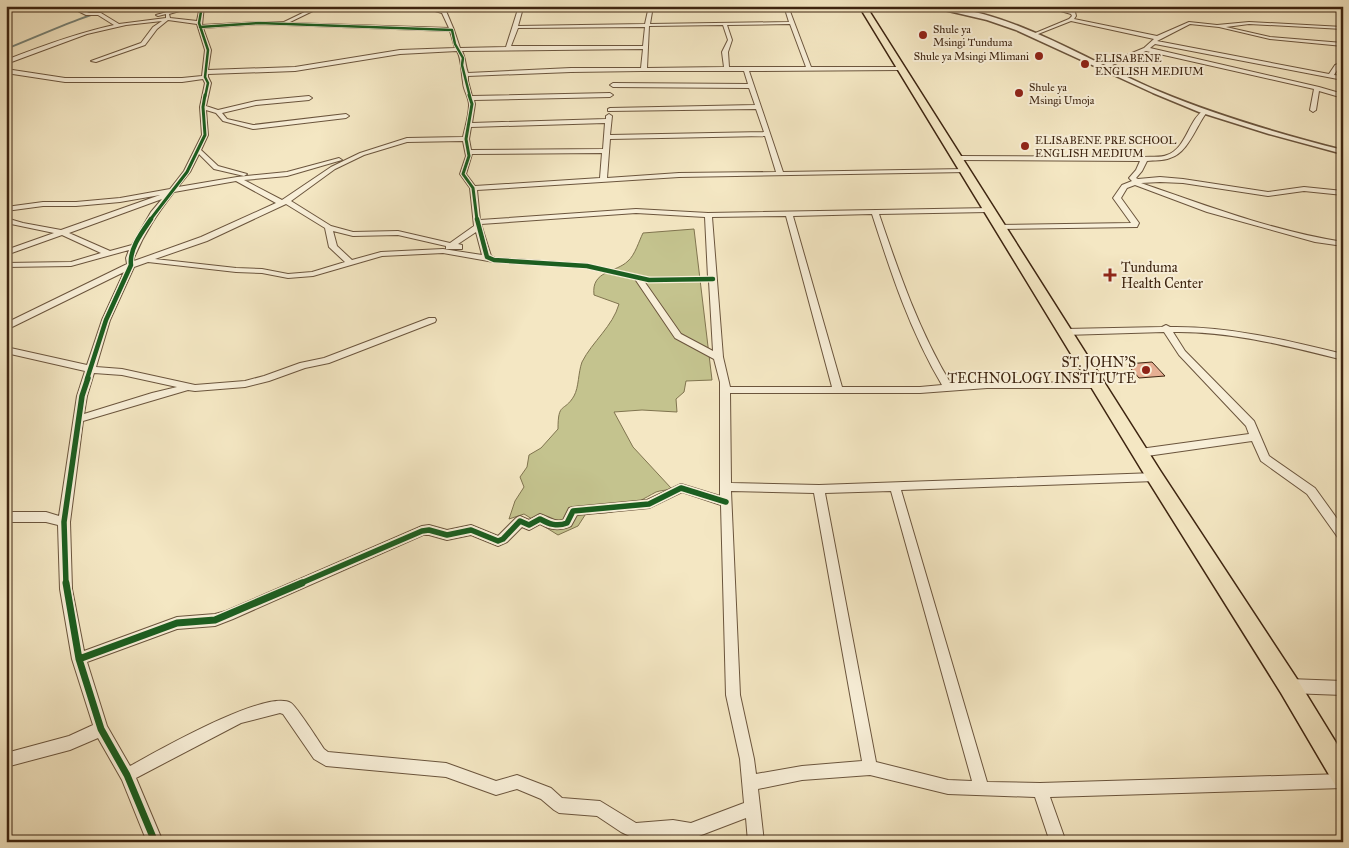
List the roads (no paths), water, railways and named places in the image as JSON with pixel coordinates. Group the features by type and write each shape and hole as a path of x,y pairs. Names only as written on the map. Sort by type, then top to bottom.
{"highway":[{"path":"867,7 900,68 998,227 1289,686 1343,777"}],"street":[{"path":"70,6 88,14 99,14 118,24"},
{"path":"138,21 195,6"},
{"path":"155,842 127,775 101,729 79,659 66,588 64,522 79,419 89,369 106,320 135,246 170,192 187,172 205,135 202,107 208,83 205,75 208,50 199,25 202,6"},
{"path":"283,23 321,6"},
{"path":"420,6 444,12 452,30 455,44 461,51 463,58 462,65 466,76 465,81 471,98 470,125 466,139 468,152 463,174 473,188 478,224 487,257"},
{"path":"508,48 521,7 643,6"},
{"path":"644,70 647,25 651,6"},
{"path":"786,6 809,69"},
{"path":"930,6 963,8 1035,35 1103,68 1204,112 1284,137 1343,152"},
{"path":"1042,6 1073,13 1071,20"},
{"path":"1056,8 1064,6"},
{"path":"94,60 144,44 155,28 167,19 166,17 169,13"},
{"path":"6,62 57,41 118,24 138,21 167,19 199,25 283,23 452,30"},
{"path":"1035,35 1071,20 1156,40 1343,78"},
{"path":"516,27 793,23"},
{"path":"1103,68 1146,49 1156,40 1189,23 1217,26 1270,38 1342,46"},
{"path":"1217,26 1249,23 1343,28"},
{"path":"726,24 726,31 730,40 725,52 727,68"},
{"path":"704,25 726,31"},
{"path":"6,71 65,80 182,80 205,75 289,70 393,53 508,48 646,48"},
{"path":"1146,49 1317,88 1343,96"},
{"path":"1330,76 1337,66 1343,64"},
{"path":"746,68 780,173"},
{"path":"466,76 543,71 900,68"},
{"path":"603,180 604,151 610,110 610,95 613,85 613,70"},
{"path":"613,85 752,86"},
{"path":"1313,110 1317,88"},
{"path":"471,98 610,95"},
{"path":"202,107 218,112 256,103 309,98"},
{"path":"610,110 758,107"},
{"path":"218,112 225,120 253,127 346,116"},
{"path":"473,188 679,174 780,173 1144,159 1174,155 1204,112"},
{"path":"470,125 608,121"},
{"path":"606,137 767,134"},
{"path":"6,209 43,204 97,203 237,179 291,173 407,140 466,139"},
{"path":"198,150 213,166 221,171 265,175"},
{"path":"468,152 604,151"},
{"path":"148,260 222,232 284,202 333,168 362,154"},
{"path":"1144,159 1139,170 1132,178 1136,182 1210,210 1318,240 1343,244"},
{"path":"237,179 284,202 329,228 349,233 398,233 450,246 470,248 494,260 587,266 638,278 664,281 713,279"},
{"path":"998,227 1134,225 1135,223 1117,198 1124,186 1136,182 1194,180 1261,194 1306,189 1343,193"},
{"path":"6,254 170,192"},
{"path":"443,251 478,224 636,211 708,214 789,214 988,210"},
{"path":"875,213 899,285 924,346 948,388"},
{"path":"708,214 718,357 725,382 726,502 733,695 746,759 756,842"},
{"path":"789,214 838,391"},
{"path":"6,220 29,228 62,233 96,250 111,253 130,262"},
{"path":"329,228 332,247 350,263"},
{"path":"6,265 71,264 135,246"},
{"path":"6,327 130,262 148,260 241,271 262,271 288,276 313,274 377,255 443,251 487,257"},
{"path":"638,278 678,336 718,357"},
{"path":"79,419 161,394 190,388 245,384 266,379 303,366 326,361 432,320"},
{"path":"1065,332 1166,328 1230,333 1343,357"},
{"path":"1166,328 1182,353 1250,424 1263,456 1311,491 1343,536"},
{"path":"6,350 89,369 130,374 190,388"},
{"path":"725,390 838,391 987,385 1098,386"},
{"path":"1140,453 1256,436"},
{"path":"726,488 819,489 1155,477"},
{"path":"895,487 982,789"},
{"path":"79,659 177,623 215,620 230,615 422,530 446,535 471,530 495,540 501,540 520,521 529,525 540,519 550,525 560,526 567,523 573,511 630,504 649,504 681,488 726,502"},
{"path":"819,489 870,768"},
{"path":"6,517 46,516 64,522"},
{"path":"1289,686 1343,688"},
{"path":"127,775 239,717 280,706 287,708 319,754 326,759 446,770 496,788 517,782 546,793 559,805 600,809 630,830 670,835 691,831 752,808"},
{"path":"6,760 70,743 101,729"},
{"path":"749,783 802,772 870,768 948,787 982,789 1040,790 1343,781"},
{"path":"1040,790 1058,842"}],"waterway":[{"path":"6,49 77,20 121,6"}],"place":[{"name":"Shule ya Msingi Tunduma","path":"923,35"},
{"name":"Shule ya Msingi Mlimani","path":"1039,56"},
{"name":"ELISABENE ENGLISH MEDIUM","path":"1085,64"},
{"name":"Shule ya Msingi Umoja","path":"1019,93"},
{"name":"ELISABENE PRE SCHOOL ENGLISH MEDIUM","path":"1025,146"},
{"name":"Tunduma Health Center","path":"1110,275"},
{"name":"ST. JOHN'S TECHNOLOGY INSTITUTE","path":"1146,370"}]}
